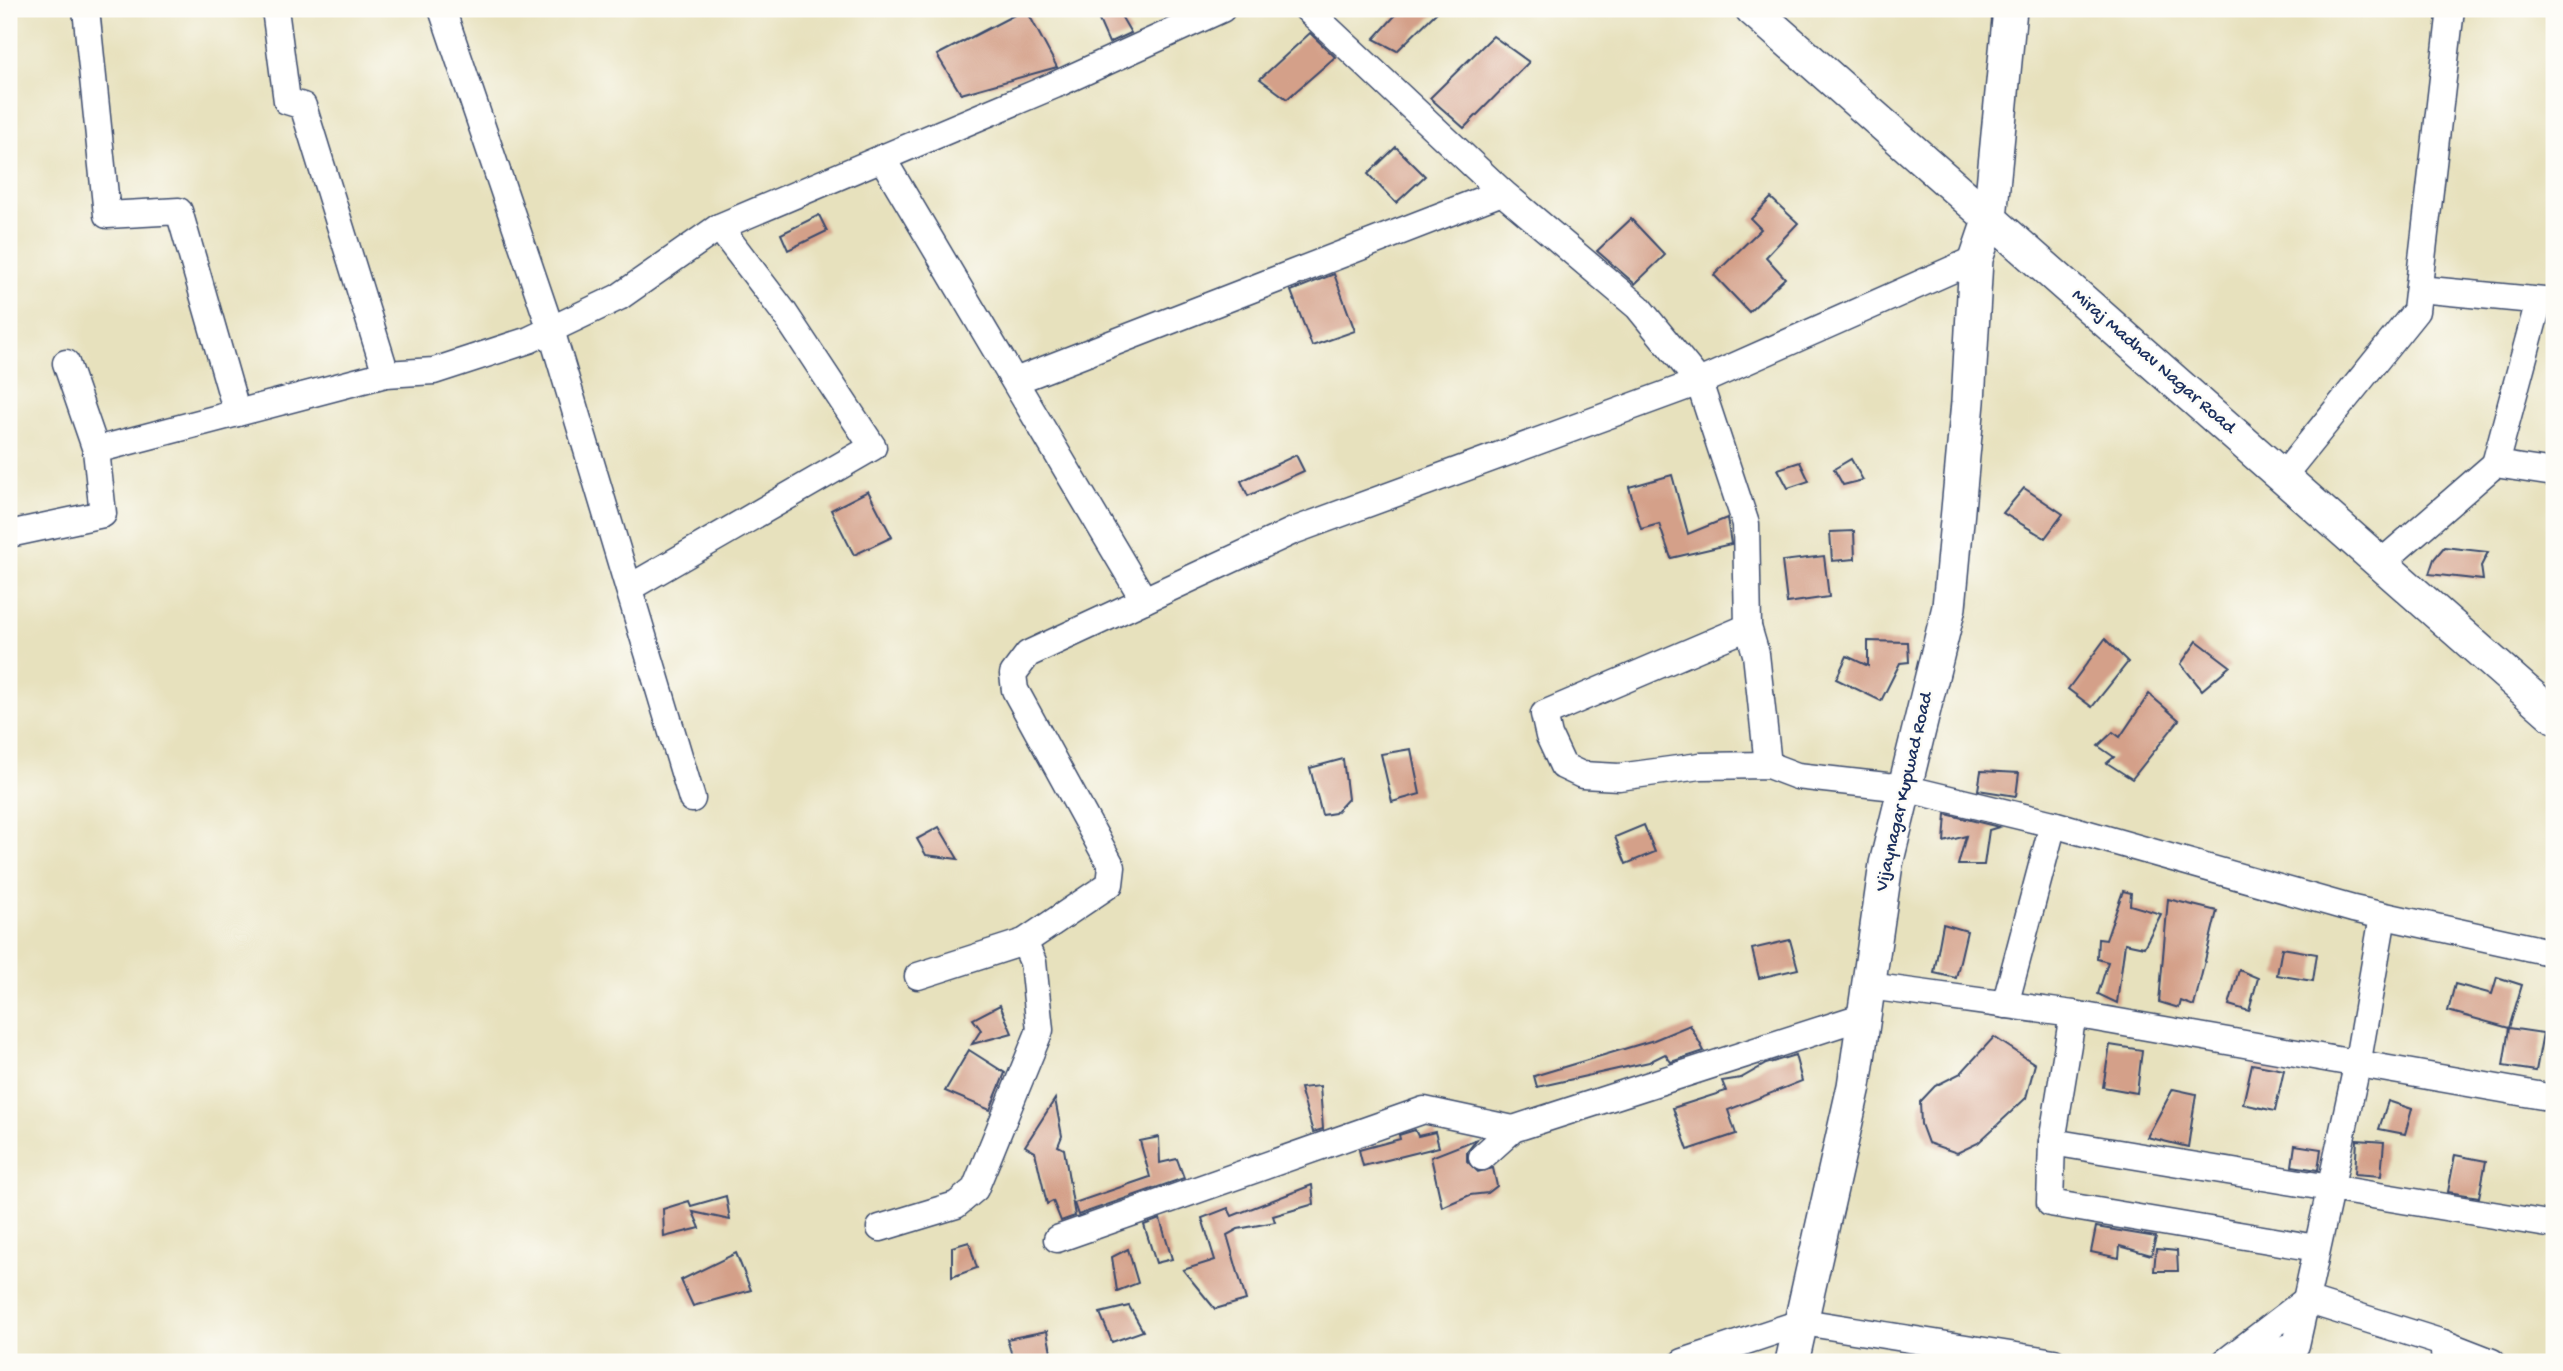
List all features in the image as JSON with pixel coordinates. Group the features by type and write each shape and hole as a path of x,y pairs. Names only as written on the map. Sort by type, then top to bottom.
{"street":[{"path":"86,9 107,215 178,211 237,413"},
{"path":"275,9 287,101 303,106 386,374"},
{"path":"442,9 551,330 692,799"},
{"path":"96,450 386,374 433,371 551,330 619,298 719,227 1055,85 1222,9"},
{"path":"1307,9 1502,192 1638,307 1699,382 1746,524 1748,627 1756,654 1768,765"},
{"name":"Miraj Madhav Nagar Road","path":"1752,9 2554,716"},
{"name":"Vijaynagar Kupwad Road","path":"1792,1362 1854,1086 1886,864 1949,607 1968,402 1976,259 1990,218 2010,9"},
{"path":"2283,476 2416,311 2451,9"},
{"path":"883,158 1144,600"},
{"path":"1015,381 1502,192"},
{"path":"629,588 873,447 783,312 719,227"},
{"path":"918,976 1024,942 1110,884 1112,867 1015,690 1013,674 1028,654 1293,531 1699,382 1976,259"},
{"path":"2381,563 2495,464 2547,302 2418,289"},
{"path":"9,534 103,514 96,450 66,363"},
{"path":"2495,464 2554,473"},
{"path":"1748,627 1544,715 1549,736 1563,766 1582,775 1619,777 1700,766 1768,765 1797,776 1904,788 2053,824 2383,916 2554,953"},
{"path":"2005,1005 2053,824"},
{"path":"2243,1362 2296,1345 2357,1066 2383,916"},
{"path":"880,1228 957,1205 975,1189 1040,1030 1033,962 1024,942"},
{"path":"1482,1157 1513,1129 1866,1001 2005,1005 2073,1014 2357,1066 2554,1098"},
{"path":"2073,1014 2052,1143 2050,1203 2316,1248"},
{"path":"1057,1240 1424,1110 1513,1129"},
{"path":"2052,1143 2554,1226"},
{"path":"2306,1300 2444,1353 2491,1362"},
{"path":"2225,1362 2306,1300"},
{"path":"1683,1362 1803,1322 2054,1362"}],"building":[{"path":"1026,9 1057,67 961,94 937,55"},
{"path":"1094,9 1117,9 1131,33 1109,43"},
{"path":"1401,9 1440,9 1397,51 1374,39"},
{"path":"1310,33 1335,57 1287,99 1260,79"},
{"path":"1493,36 1529,62 1464,128 1430,98"},
{"path":"1396,147 1425,176 1396,203 1368,174"},
{"path":"1771,198 1798,223 1766,257 1785,278 1749,312 1714,275 1761,229 1751,219"},
{"path":"819,215 827,231 788,250 781,234"},
{"path":"1631,219 1665,255 1635,284 1597,251"},
{"path":"1334,274 1355,331 1312,346 1291,291"},
{"path":"1296,455 1304,471 1248,496 1241,481"},
{"path":"1851,459 1863,480 1843,485 1834,469"},
{"path":"1800,462 1809,481 1788,488 1778,469"},
{"path":"1672,475 1688,534 1727,518 1731,544 1671,558 1659,524 1641,529 1629,487"},
{"path":"2024,488 2063,514 2045,538 2003,513"},
{"path":"868,491 892,537 854,555 831,510"},
{"path":"1854,531 1855,559 1832,561 1830,532"},
{"path":"2444,547 2488,552 2481,566 2483,580 2429,574 2434,559"},
{"path":"1824,556 1829,597 1787,603 1782,561"},
{"path":"2105,639 2128,662 2092,707 2068,689"},
{"path":"1868,641 1908,642 1909,662 1900,663 1881,701 1836,679 1847,656 1868,666"},
{"path":"2197,641 2230,666 2202,690 2181,664"},
{"path":"2149,694 2179,720 2132,779 2107,763 2114,757 2098,746 2113,732 2120,737"},
{"path":"1411,749 1420,794 1392,802 1381,754"},
{"path":"1343,759 1348,799 1335,813 1322,815 1310,768"},
{"path":"1981,771 2019,773 2016,796 1978,790"},
{"path":"1946,814 1999,827 1989,830 1984,865 1958,865 1966,836 1944,842"},
{"path":"1644,825 1655,852 1626,864 1615,837"},
{"path":"939,827 958,859 926,855 917,839"},
{"path":"2123,891 2131,893 2130,905 2161,914 2144,947 2125,943 2117,1003 2098,994 2108,962 2097,959 2098,939 2106,940"},
{"path":"2168,899 2217,911 2194,1006 2181,1001 2179,1008 2159,1002"},
{"path":"1943,924 1967,931 1956,978 1934,973"},
{"path":"1790,940 1798,969 1759,978 1752,949"},
{"path":"2282,948 2317,954 2313,981 2277,975"},
{"path":"2239,970 2258,978 2249,1011 2229,1005"},
{"path":"2497,977 2522,985 2509,1028 2448,1011 2455,984 2492,994"},
{"path":"1000,1005 1012,1033 972,1044 981,1030 973,1019"},
{"path":"1690,1025 1704,1051 1671,1062 1665,1054 1649,1062 1537,1087 1534,1076 1654,1040"},
{"path":"2509,1028 2543,1033 2536,1071 2503,1066"},
{"path":"1994,1037 2035,1064 2026,1098 1978,1143 1957,1153 1928,1143 1921,1124 1920,1102 1935,1086 1961,1073"},
{"path":"2110,1045 2142,1050 2137,1093 2103,1087"},
{"path":"969,1050 1005,1073 990,1110 945,1091"},
{"path":"1795,1055 1802,1081 1728,1110 1736,1134 1688,1150 1673,1108 1726,1091 1722,1081 1741,1078 1766,1064"},
{"path":"2252,1064 2284,1070 2275,1111 2243,1104"},
{"path":"1320,1086 1323,1129 1313,1132 1300,1088"},
{"path":"2173,1089 2196,1094 2188,1147 2147,1137"},
{"path":"1055,1099 1062,1136 1058,1146 1064,1149 1075,1216 1061,1221 1053,1201 1047,1204 1035,1152 1025,1146"},
{"path":"2388,1101 2412,1109 2405,1134 2379,1129"},
{"path":"1415,1130 1418,1136 1435,1132 1439,1147 1363,1166 1359,1150 1400,1139 1399,1135"},
{"path":"1159,1137 1160,1163 1177,1159 1184,1178 1078,1215 1074,1203 1150,1177 1140,1141"},
{"path":"1477,1139 1467,1152 1467,1161 1478,1172 1493,1168 1497,1186 1488,1193 1470,1195 1442,1207 1431,1157"},
{"path":"2357,1140 2384,1142 2381,1176 2355,1174"},
{"path":"2295,1145 2321,1149 2318,1170 2292,1166"},
{"path":"2455,1155 2486,1161 2479,1197 2448,1192"},
{"path":"1312,1185 1314,1204 1273,1216 1275,1222 1238,1229 1227,1235 1246,1300 1215,1309 1183,1270 1215,1260 1202,1218 1228,1208 1232,1216"},
{"path":"726,1196 730,1220 693,1212 700,1228 664,1237 663,1209 689,1201 691,1206"},
{"path":"1160,1219 1172,1259 1156,1263 1144,1225"},
{"path":"2096,1227 2156,1237 2151,1255 2120,1246 2119,1258 2091,1252"},
{"path":"969,1242 977,1268 952,1277 952,1247"},
{"path":"1128,1249 1138,1283 1117,1291 1112,1257"},
{"path":"2156,1249 2177,1251 2178,1271 2154,1271"},
{"path":"736,1253 751,1290 693,1306 681,1280"},
{"path":"1129,1306 1143,1331 1112,1342 1100,1313"},
{"path":"1047,1331 1053,1362 1014,1362 1007,1339"}]}
